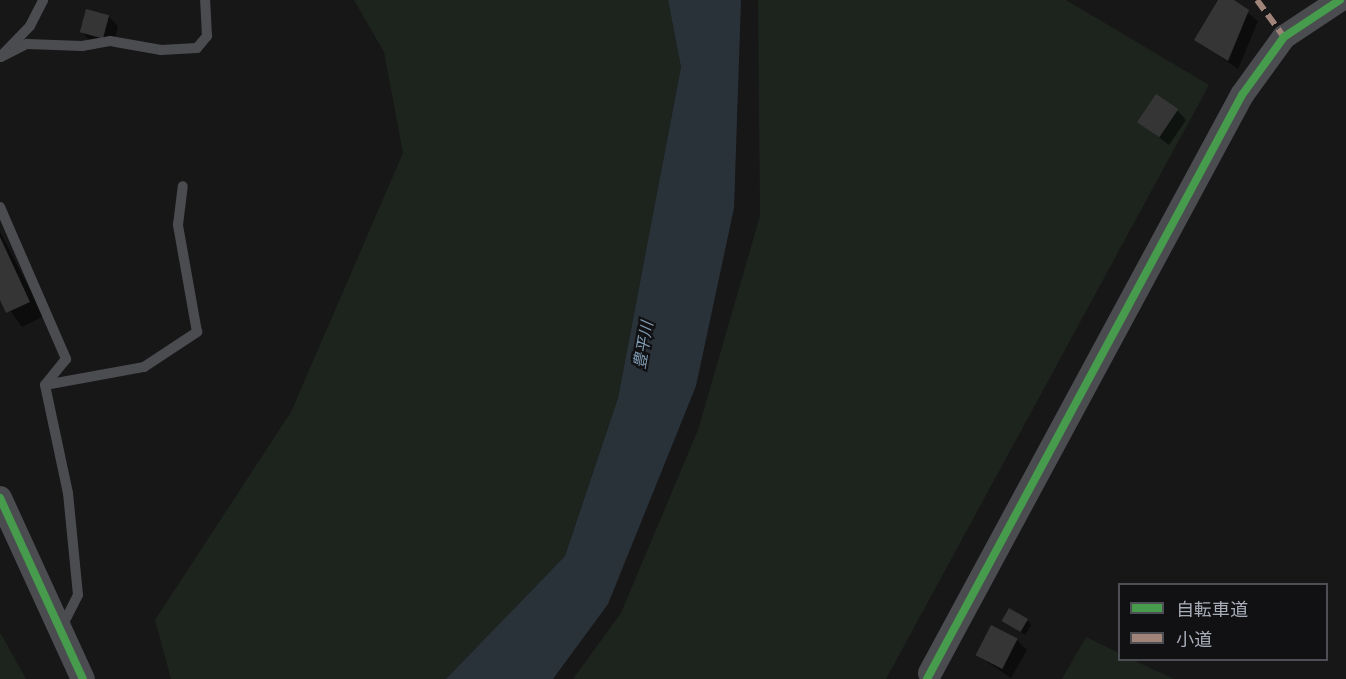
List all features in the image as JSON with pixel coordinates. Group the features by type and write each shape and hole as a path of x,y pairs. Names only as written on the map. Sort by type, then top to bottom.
{"street":[{"path":"930,673 1242,95 1284,37 1340,0"},
{"path":"0,498 83,679"}],"lane":[{"path":"0,57 30,26 43,0"},
{"path":"0,57 27,44 82,46 110,41 161,50 197,48 207,36 205,0"},
{"path":"45,385 144,367 197,332 178,225 183,186"},
{"path":"0,207 66,359 45,385"},
{"path":"45,385 69,493 78,594 60,629"}],"shaded area":[{"path":"354,0 668,0 681,67 618,398 565,556 446,679 171,679 155,620 291,412 403,153 384,52"},
{"path":"758,0 1066,0 1209,85 886,679 573,679 621,613 698,430 760,216"},
{"path":"1,634 26,679 0,679"},
{"path":"1086,637 1118,653 1118,661 1135,661 1174,679 1062,679"}],"water":[{"name":"豊平川","path":"668,0 741,0 734,208 696,386 608,604 553,679 446,679 565,556 618,398 681,67"}],"building":[{"path":"1218,0 1234,0 1249,10 1228,61 1194,40"},
{"path":"86,9 109,15 103,38 80,32"},
{"path":"1156,94 1178,109 1159,137 1137,122"},
{"path":"0,237 30,302 6,313 0,300"},
{"path":"1009,608 1028,619 1021,632 1002,621"},
{"path":"991,625 1018,639 1002,669 976,655"}],"marked path":[{"path":"1257,0 1284,37"}],"cycle path":[{"path":"927,679 1242,95 1284,37 1340,0"},
{"path":"0,498 83,679"}]}
